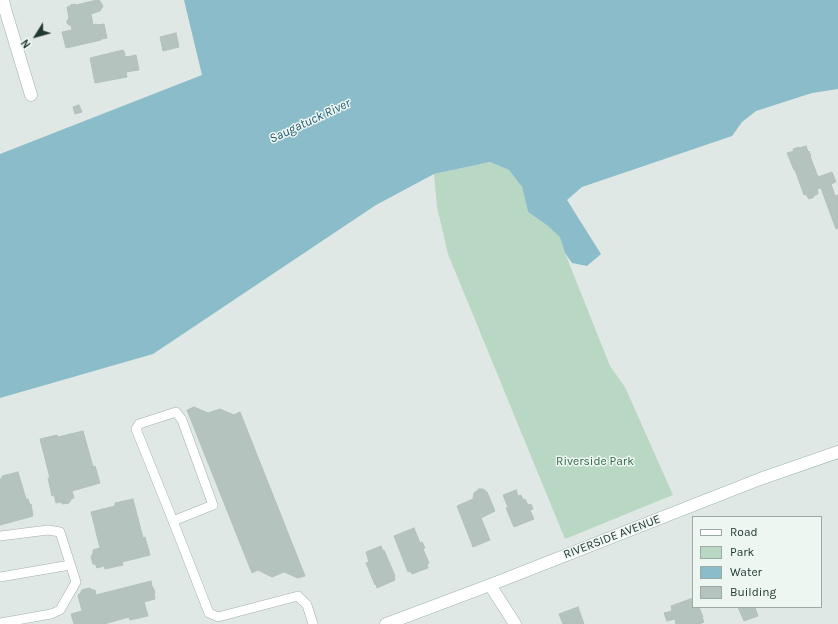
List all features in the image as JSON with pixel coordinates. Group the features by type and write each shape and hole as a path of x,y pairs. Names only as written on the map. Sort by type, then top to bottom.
{"main road":[{"path":"3,0 31,95"},
{"name":"RIVERSIDE AVENUE","path":"386,624 490,585 760,479 838,452"},
{"path":"490,585 515,624"}],"lane":[{"path":"173,521 213,505 182,420 176,412 139,424 136,429 209,613 218,617 298,596 307,605 313,624"},
{"path":"0,536 48,530 60,532 76,582 60,610 51,614 0,623"},
{"path":"0,578 70,565"}],"green space":[{"name":"Riverside Park","path":"490,162 509,170 522,187 528,212 561,237 565,253 610,366 625,387 673,495 565,539 448,254 437,207 434,174"}],"water":[{"name":"Saugatuck River","path":"184,0 838,0 838,89 812,93 756,111 742,122 732,136 582,187 567,200 601,254 587,266 572,263 565,253 560,237 548,226 528,212 522,187 509,170 490,162 434,174 376,205 153,354 0,398 0,154 202,75"}],"building":[{"path":"97,0 100,1 103,6 100,11 91,14 93,25 104,24 107,38 66,48 62,32 72,30 71,25 67,23 69,18 67,7 71,6 70,5"},
{"path":"176,33 179,47 163,51 160,37"},
{"path":"123,50 125,55 124,57 136,55 139,70 126,72 127,77 95,83 90,58"},
{"path":"79,105 82,112 75,114 73,107"},
{"path":"806,146 818,177 832,172 836,182 831,184 835,196 838,195 838,228 836,229 821,188 817,189 818,194 813,196 814,197 809,199 806,194 804,195 787,153 794,151 793,149"},
{"path":"194,407 208,413 220,409 234,415 240,412 305,576 298,578 284,572 272,577 258,570 252,573 187,410"},
{"path":"83,431 93,467 95,466 100,483 72,491 74,498 71,499 69,503 56,503 54,495 52,496 48,478 50,478 40,439 57,435 58,437"},
{"path":"18,472 26,499 28,499 30,505 31,504 33,516 0,525 0,479 2,479 2,476"},
{"path":"479,489 483,489 487,492 495,511 481,518 490,540 473,547 457,506 473,499 474,493"},
{"path":"516,490 518,496 521,495 523,500 525,499 528,505 531,504 533,509 530,510 534,519 514,527 506,508 508,507 503,495"},
{"path":"133,499 143,538 145,537 150,555 122,562 123,565 105,569 104,566 97,568 96,565 93,564 91,557 93,550 100,548 91,512 115,506 115,503"},
{"path":"414,528 420,543 422,542 425,548 423,549 429,563 427,564 428,568 412,574 410,571 408,572 394,536"},
{"path":"381,546 395,576 395,580 377,588 366,563 369,562 366,552"},
{"path":"151,581 155,593 155,599 144,602 148,616 130,620 129,617 104,624 74,624 71,614 82,611 78,595 82,590 89,588 95,590 96,595"},
{"path":"692,598 692,608 699,608 704,622 699,624 676,624 675,619 667,621 664,613 672,611 671,606"},
{"path":"578,607 584,624 563,624 559,614"},
{"path":"738,608 755,608 758,616 744,621"}]}
